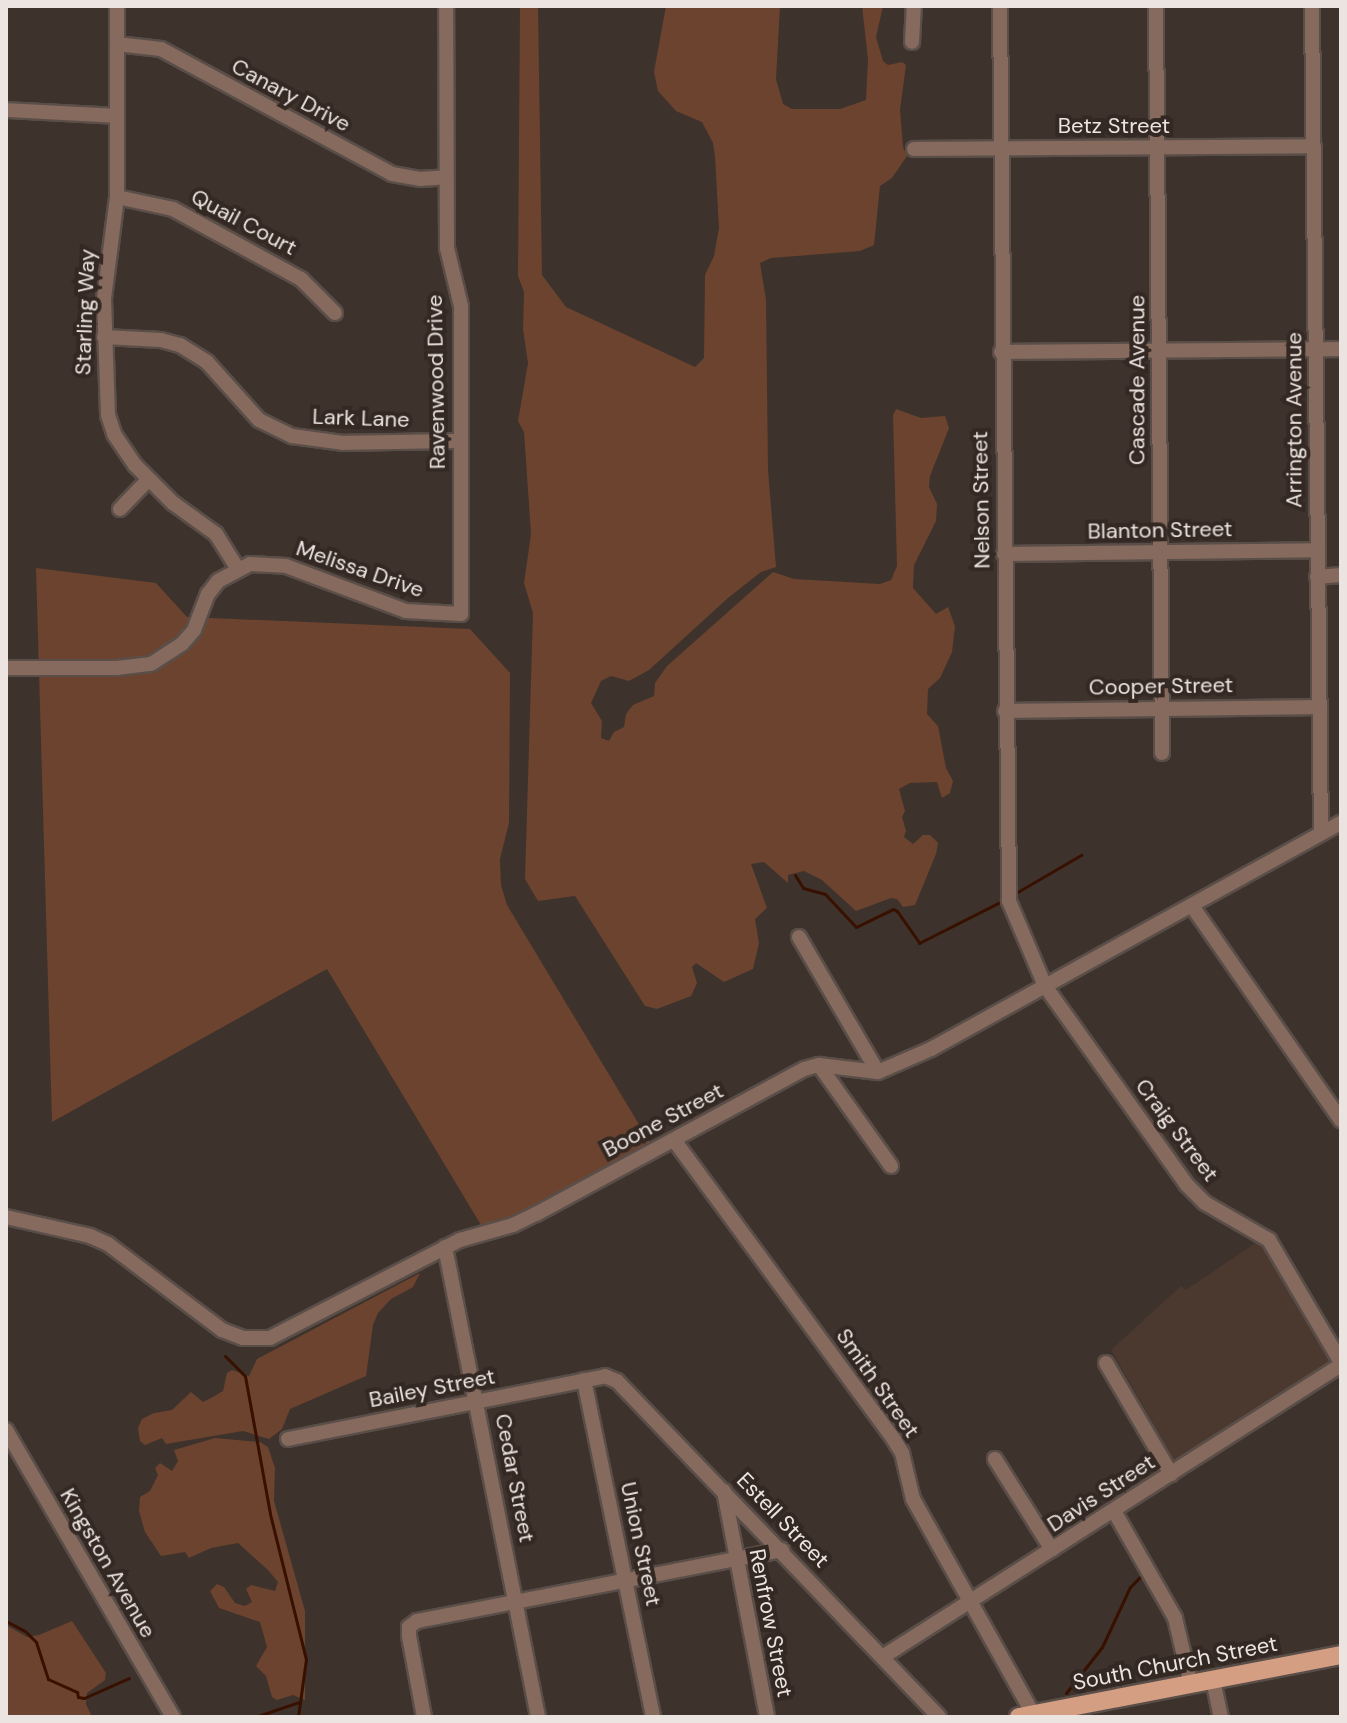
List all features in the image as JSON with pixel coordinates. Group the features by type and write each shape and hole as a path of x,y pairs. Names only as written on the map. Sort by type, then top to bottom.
{"main road":[{"name":"South Church Street","path":"1026,1716 1080,1712 1213,1680 1341,1655"}],"street":[{"name":"Starling Way","path":"117,6 117,197 106,266 104,337 108,415 114,434 148,480 216,534 237,568"},
{"name":"Ravenwood Drive","path":"446,6 447,248 461,306 461,614"},
{"path":"912,42 914,6"},
{"name":"Nelson Street","path":"1000,6 1007,889 1013,913 1045,986"},
{"name":"Cascade Avenue","path":"1156,6 1162,753"},
{"name":"Arrington Avenue","path":"1312,6 1321,833"},
{"name":"Canary Drive","path":"117,44 161,49 392,174 420,179 446,177"},
{"path":"6,110 116,116"},
{"name":"Betz Street","path":"914,149 1314,146"},
{"name":"Quail Court","path":"117,197 173,209 301,279 335,313"},
{"name":"Lark Lane","path":"104,337 161,340 180,345 207,362 244,408 259,420 292,436 327,442 461,441"},
{"path":"1001,352 1341,349"},
{"path":"120,509 148,480"},
{"name":"Blanton Street","path":"1004,554 1317,550"},
{"name":"Melissa Drive","path":"237,568 259,563 286,566 406,611 461,614"},
{"path":"6,668 117,668 151,664 182,644 194,630 208,594 218,581 237,568"},
{"path":"1317,577 1341,575"},
{"name":"Cooper Street","path":"1005,711 1318,707"},
{"path":"819,1065 878,1072 931,1049 1341,823"},
{"path":"1192,906 1341,1120"},
{"path":"799,937 878,1072"},
{"name":"Craig Street","path":"1045,986 1195,1195 1269,1240 1341,1363"},
{"path":"819,1065 891,1166"},
{"name":"Boone Street","path":"6,1217 90,1236 108,1244 211,1324 232,1335 251,1339 270,1338 445,1247 513,1225 804,1069 819,1065"},
{"name":"Smith Street","path":"674,1140 902,1453 913,1499 972,1602 1026,1716"},
{"name":"Cedar Street","path":"445,1247 478,1401 538,1717"},
{"path":"1106,1363 1171,1474"},
{"name":"Davis Street","path":"884,1656 1341,1363"},
{"name":"Estell Street","path":"584,1380 605,1376 617,1381 884,1656 939,1717"},
{"name":"Bailey Street","path":"288,1439 584,1380"},
{"name":"Union Street","path":"584,1380 653,1717"},
{"name":"Kingston Avenue","path":"6,1430 173,1717"},
{"path":"995,1459 1052,1550"},
{"name":"Renfrow Street","path":"724,1491 767,1717"},
{"path":"1114,1511 1175,1618 1191,1685"},
{"path":"424,1717 409,1627 417,1621 782,1550"},
{"path":"1213,1680 1221,1717"}],"shaded area":[{"path":"520,6 538,6 542,275 566,307 695,367 704,358 705,275 714,256 719,228 715,157 713,143 702,122 676,111 658,91 654,72 666,6 780,6 776,79 783,104 792,109 840,109 866,100 868,59 862,6 883,6 876,37 883,61 888,65 902,62 906,65 900,110 903,147 907,156 892,178 880,186 874,245 860,251 771,258 760,263 766,300 768,470 776,567 761,572 728,598 649,670 629,681 611,676 601,681 591,703 602,721 601,738 609,741 614,732 624,727 626,714 633,705 654,696 655,683 667,666 773,572 794,579 880,584 891,580 897,566 893,415 896,409 921,418 945,416 949,428 930,476 929,487 937,504 936,521 914,565 913,588 936,614 948,607 955,626 952,652 940,678 928,689 927,714 938,726 946,768 953,781 950,793 942,798 937,782 910,783 899,789 905,811 902,817 906,831 904,837 913,844 923,835 930,835 938,843 936,854 915,905 903,907 897,899 891,898 856,911 822,880 804,871 788,875 788,883 764,862 751,864 767,908 755,919 759,943 753,969 724,982 696,963 692,967 697,983 691,996 657,1009 645,1006 575,896 538,901 525,879 533,613 524,583 531,534 524,432 518,421 528,363 523,329 524,292 518,276"},
{"path":"36,568 156,583 187,617 470,629 510,673 509,823 500,859 501,885 507,905 652,1146 504,1223 481,1225 327,969 52,1122"},
{"path":"1260,1240 1332,1362 1175,1462 1111,1350 1181,1286 1186,1290"},
{"path":"420,1273 413,1287 391,1299 378,1313 373,1325 366,1376 290,1409 282,1429 269,1439 243,1431 166,1444 162,1438 145,1445 140,1441 138,1428 142,1419 172,1410 191,1392 203,1402 211,1398 223,1391 227,1373 232,1370 249,1376 257,1359"},
{"path":"215,1438 260,1442 268,1447 275,1468 274,1501 305,1611 305,1700 293,1695 277,1700 272,1697 266,1676 256,1666 267,1647 260,1622 219,1608 210,1591 217,1584 224,1587 235,1603 245,1606 252,1602 246,1589 251,1585 275,1591 278,1582 268,1570 238,1543 211,1548 189,1558 185,1552 161,1556 145,1532 139,1511 140,1497 150,1491 158,1475 155,1468 160,1463 172,1471 178,1461 174,1450"},
{"path":"72,1621 106,1673 105,1680 87,1693 86,1704 92,1717 6,1717 6,1625 27,1637"}],"waterway":[{"path":"1014,894 1081,855"},
{"path":"795,875 803,888 825,894 856,927 893,909 897,911 919,943 1004,900"},
{"path":"225,1356 245,1376 270,1514 306,1659 298,1717"},
{"path":"1066,1693 1102,1647 1130,1587 1140,1577"},
{"path":"6,1621 25,1631 36,1642 48,1679 77,1692 78,1697 84,1698 129,1678"},
{"path":"255,1717 299,1702"}]}
